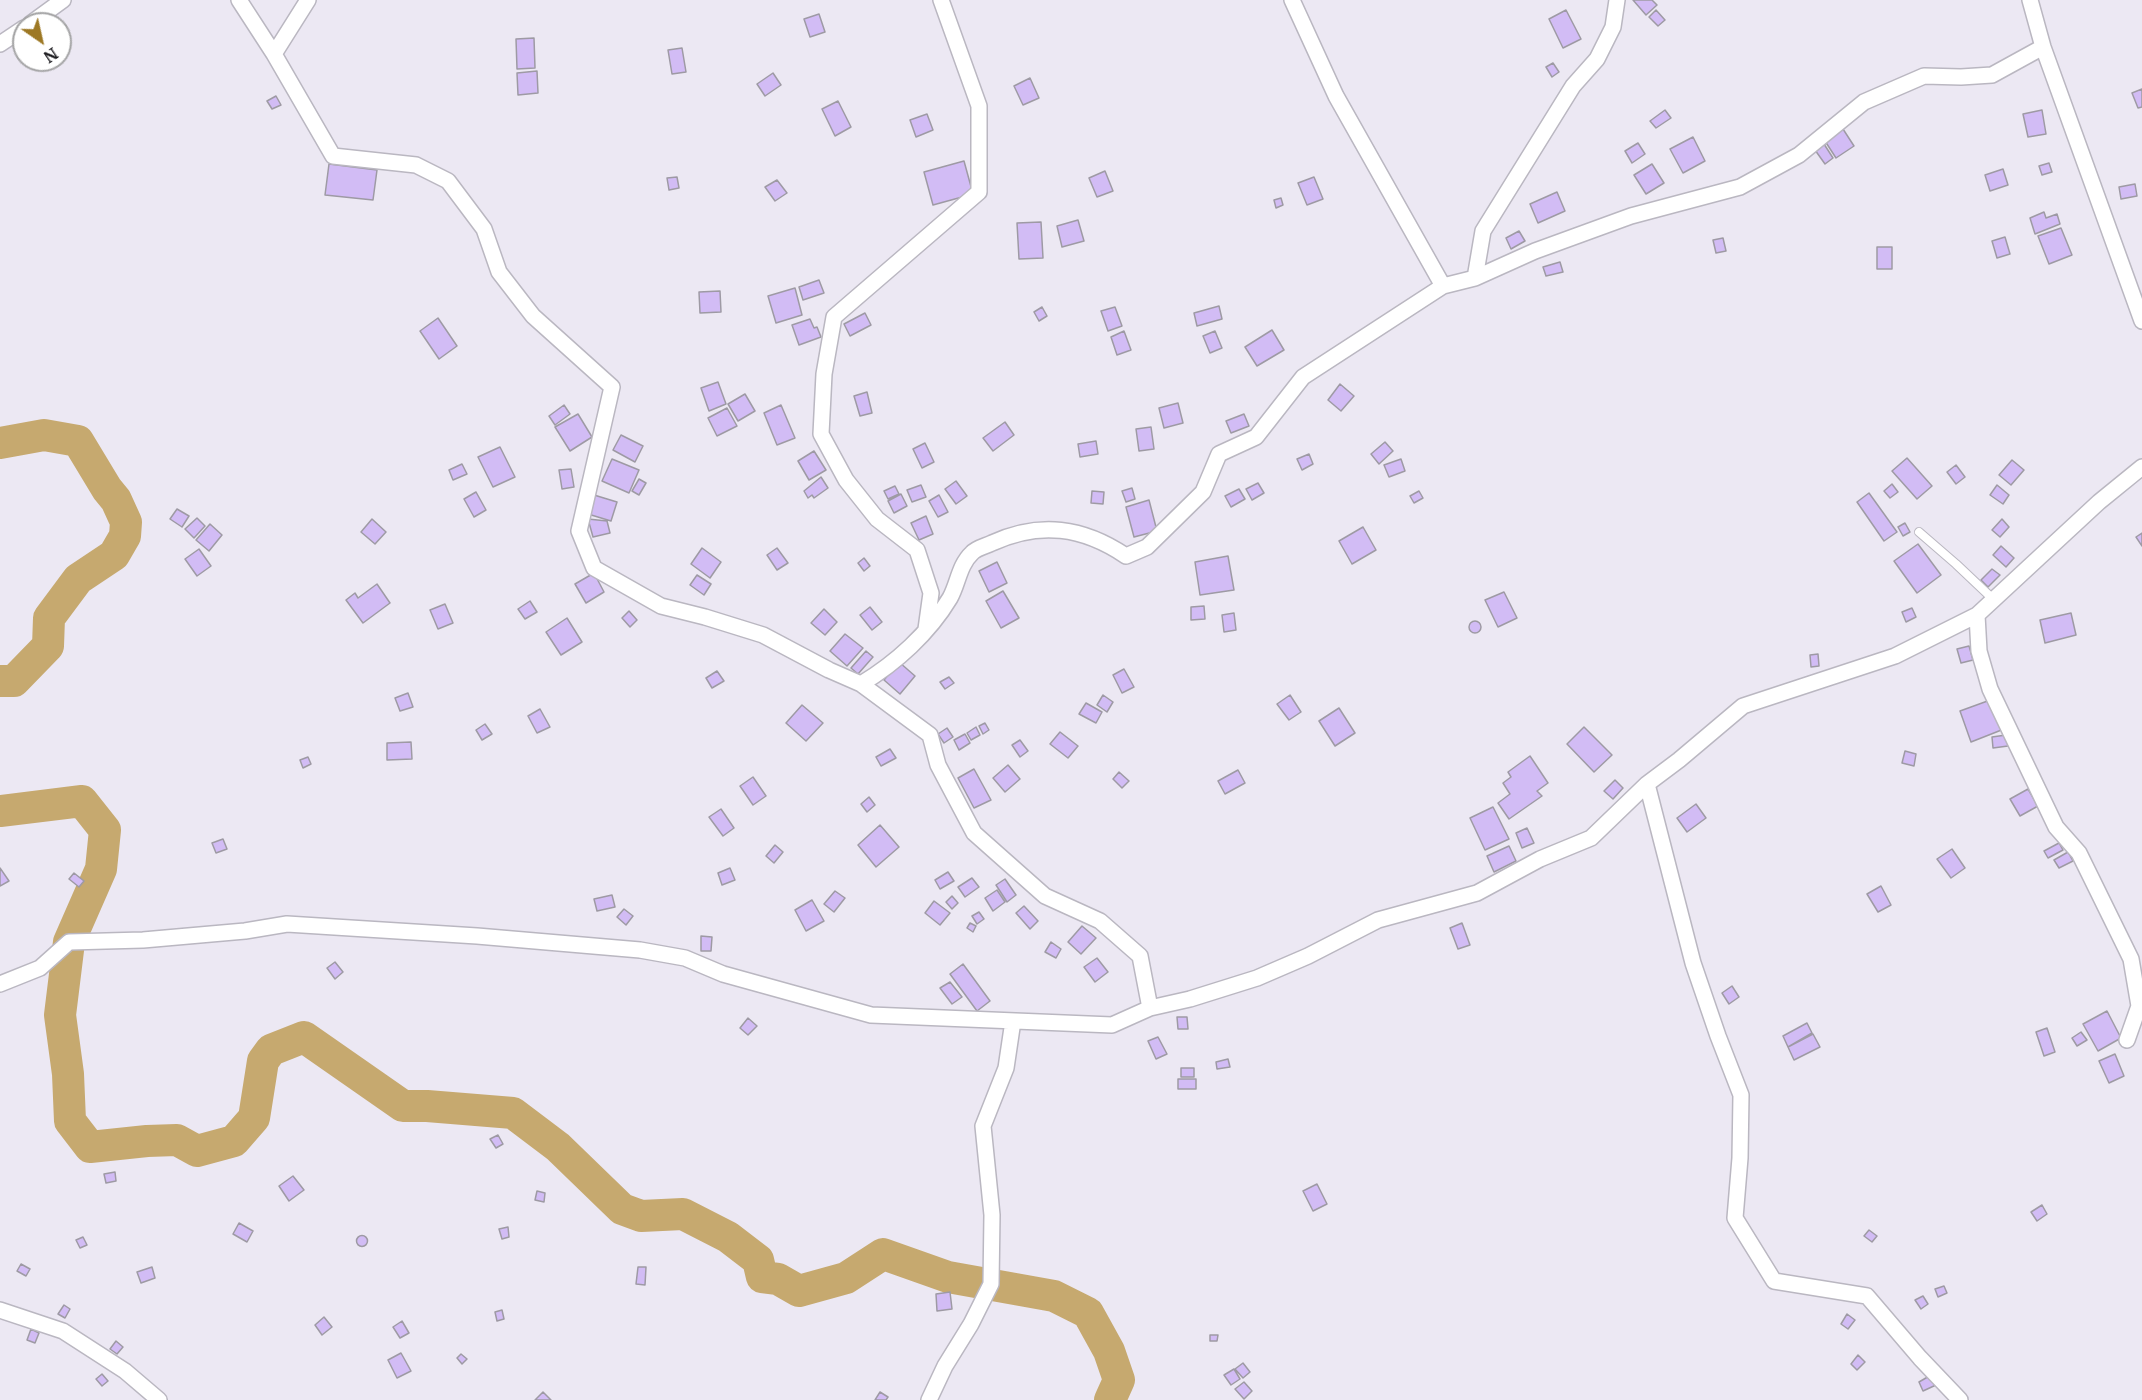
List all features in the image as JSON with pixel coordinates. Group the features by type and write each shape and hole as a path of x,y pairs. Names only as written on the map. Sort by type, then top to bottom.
{"street":[{"path":"46,12 63,0"},
{"path":"239,0 274,54 333,156 416,165 448,181 484,229 499,272 532,316 612,387 579,531 594,568 661,606 764,635 829,670 861,684 930,735 938,765 974,833 1045,897 1100,921 1140,956 1150,1008"},
{"path":"274,54 308,0"},
{"path":"925,632 931,593 917,550 877,519 846,480 821,434 824,374 834,317 979,192 979,106 941,0"},
{"path":"1292,0 1336,96 1443,286"},
{"path":"1475,278 1483,231 1573,86 1597,59 1613,27 1617,0"},
{"path":"2030,0 2043,47 2142,321"},
{"path":"861,684 876,675 925,632 950,597 959,573 972,552 1005,537 1041,528 1076,532 1110,545 1126,556 1148,547 1203,492 1219,454 1256,437 1303,377 1443,286 1475,278 1534,251 1631,216 1740,187 1798,155 1864,102 1924,76 1992,75 2043,47"},
{"path":"0,984 40,969 69,942 143,940 245,931 287,924 477,936 640,950 686,958 723,974 871,1016 1112,1025 1150,1008 1190,999 1257,978 1308,956 1378,920 1477,893 1540,859 1591,838 1647,784 1743,706 1895,656 1977,615 2099,502 2142,467"},
{"path":"1977,615 1979,651 1990,689 2056,827 2079,853 2131,960 2139,1006 2127,1040"},
{"path":"1647,784 1693,963 1741,1095 1736,1218 1774,1281 1867,1296 1920,1358 1960,1400"},
{"path":"929,1400 945,1366 971,1324 990,1284 992,1215 983,1126 1006,1068 1012,1022"},
{"path":"0,1310 63,1331 125,1371 159,1400"}],"lane":[{"path":"1919,532 1993,599"}],"building":[{"path":"1633,0 1652,0 1657,5 1646,15"},
{"path":"1566,10 1581,39 1563,48 1549,19"},
{"path":"1656,10 1665,20 1658,26 1649,17"},
{"path":"819,14 825,32 810,37 804,19"},
{"path":"534,38 535,68 517,69 516,39"},
{"path":"682,48 686,72 672,74 668,50"},
{"path":"1553,63 1559,72 1552,77 1546,67"},
{"path":"537,71 538,93 518,95 517,73"},
{"path":"773,73 781,85 765,96 757,84"},
{"path":"1030,78 1039,98 1023,105 1014,86"},
{"path":"2142,89 2142,107 2138,108 2132,93"},
{"path":"276,96 281,105 272,109 267,101"},
{"path":"838,101 851,127 835,136 822,109"},
{"path":"1665,110 1671,118 1656,128 1650,121"},
{"path":"2042,110 2046,134 2028,137 2023,114"},
{"path":"927,114 933,130 916,137 910,120"},
{"path":"1843,129 1854,146 1836,158 1825,141"},
{"path":"1693,137 1705,161 1683,173 1670,149"},
{"path":"1638,143 1645,154 1632,163 1625,151"},
{"path":"1824,144 1833,158 1825,164 1815,150"},
{"path":"964,161 973,194 933,205 924,172"},
{"path":"2049,163 2052,172 2042,175 2039,166"},
{"path":"329,164 377,170 373,200 325,195"},
{"path":"1652,164 1664,183 1646,194 1634,175"},
{"path":"2003,169 2008,185 1990,191 1985,175"},
{"path":"1105,171 1113,191 1097,197 1089,178"},
{"path":"677,177 679,188 669,190 667,178"},
{"path":"1314,177 1323,199 1307,205 1298,183"},
{"path":"777,180 787,193 775,201 765,187"},
{"path":"2135,184 2137,196 2121,199 2119,187"},
{"path":"1557,192 1565,211 1538,223 1530,204"},
{"path":"1281,198 1283,205 1276,208 1274,200"},
{"path":"2044,212 2046,218 2057,214 2060,224 2035,234 2030,218"},
{"path":"1078,220 1084,241 1062,247 1057,226"},
{"path":"1041,222 1043,258 1019,259 1017,223"},
{"path":"2061,228 2072,255 2049,264 2038,236"},
{"path":"1519,231 1525,241 1511,249 1506,238"},
{"path":"2005,237 2010,254 1997,258 1992,241"},
{"path":"1723,238 1726,251 1716,253 1713,240"},
{"path":"1877,247 1892,247 1892,269 1877,269"},
{"path":"1560,262 1563,272 1546,276 1543,267"},
{"path":"819,280 824,293 803,300 799,287"},
{"path":"795,288 802,315 776,323 768,296"},
{"path":"720,291 721,312 700,313 699,292"},
{"path":"1219,306 1222,319 1197,326 1194,313"},
{"path":"1042,307 1047,316 1039,321 1034,312"},
{"path":"1115,307 1122,326 1108,331 1101,311"},
{"path":"865,313 871,325 850,336 844,324"},
{"path":"438,318 457,346 439,359 420,331"},
{"path":"810,319 814,328 817,327 821,337 799,345 792,325"},
{"path":"1272,330 1284,350 1257,366 1245,347"},
{"path":"1124,331 1131,350 1117,355 1111,337"},
{"path":"1215,331 1222,348 1210,353 1203,336"},
{"path":"718,382 726,404 709,411 701,388"},
{"path":"1340,384 1354,396 1341,411 1328,400"},
{"path":"867,392 872,413 860,416 854,396"},
{"path":"745,394 755,411 738,421 728,404"},
{"path":"1178,403 1183,423 1164,428 1159,408"},
{"path":"564,405 570,414 555,425 549,416"},
{"path":"781,405 795,438 777,445 764,413"},
{"path":"727,408 737,426 717,436 708,418"},
{"path":"578,414 592,437 570,451 555,427"},
{"path":"1244,414 1249,426 1231,433 1226,421"},
{"path":"1005,422 1014,435 993,451 983,438"},
{"path":"1151,427 1154,449 1139,451 1136,429"},
{"path":"621,435 643,446 635,462 613,450"},
{"path":"1096,441 1098,454 1080,457 1078,444"},
{"path":"1385,442 1393,451 1379,464 1371,454"},
{"path":"925,443 934,462 922,468 913,449"},
{"path":"500,447 515,477 493,487 478,457"},
{"path":"814,451 826,470 809,480 798,461"},
{"path":"1309,454 1313,464 1302,470 1297,459"},
{"path":"1907,458 1932,486 1917,499 1892,471"},
{"path":"612,459 639,470 629,493 602,481"},
{"path":"1401,459 1405,471 1389,477 1384,465"},
{"path":"2012,460 2024,470 2011,485 1999,475"},
{"path":"462,464 467,474 453,480 449,470"},
{"path":"1956,465 1965,477 1956,484 1947,472"},
{"path":"571,469 574,487 562,489 559,470"},
{"path":"821,477 828,488 814,498 812,495 808,498 804,491"},
{"path":"639,479 646,483 639,495 632,491"},
{"path":"956,481 967,496 956,504 945,489"},
{"path":"1258,483 1264,493 1252,500 1246,489"},
{"path":"1892,484 1898,492 1890,498 1884,491"},
{"path":"921,485 926,497 912,502 907,490"},
{"path":"1997,485 2009,495 2003,504 1990,495"},
{"path":"895,486 899,494 888,499 884,491"},
{"path":"1132,488 1135,499 1126,502 1122,491"},
{"path":"1239,489 1245,499 1231,507 1225,496"},
{"path":"1092,491 1104,492 1103,504 1091,503"},
{"path":"1419,491 1423,498 1414,503 1410,496"},
{"path":"476,492 486,510 474,517 464,499"},
{"path":"1869,493 1897,532 1884,541 1857,502"},
{"path":"901,494 907,506 894,513 888,501"},
{"path":"594,495 617,502 611,521 588,514"},
{"path":"939,495 948,512 938,517 929,501"},
{"path":"1149,500 1157,531 1134,537 1126,507"},
{"path":"177,509 189,516 182,527 170,519"},
{"path":"926,516 933,534 919,540 911,523"},
{"path":"197,518 205,526 194,538 185,529"},
{"path":"372,519 386,532 375,544 361,532"},
{"path":"588,519 607,521 610,533 593,537"},
{"path":"2002,519 2009,527 2000,537 1992,530"},
{"path":"1905,523 1910,532 1903,536 1898,527"},
{"path":"210,524 222,535 209,551 196,540"},
{"path":"1363,527 1376,550 1352,564 1339,541"},
{"path":"2142,533 2142,546 2136,537"},
{"path":"1918,544 1941,575 1917,593 1894,561"},
{"path":"2001,546 2014,558 2006,567 1993,555"},
{"path":"702,548 721,562 710,578 691,564"},
{"path":"777,548 788,563 777,570 767,555"},
{"path":"199,549 211,566 197,576 185,559"},
{"path":"1228,556 1234,590 1200,595 1195,562"},
{"path":"864,558 870,566 864,571 858,563"},
{"path":"997,562 1007,583 989,592 979,571"},
{"path":"1992,569 2000,575 1988,587 1981,580"},
{"path":"594,573 604,592 586,603 575,584"},
{"path":"697,575 711,584 704,595 690,585"},
{"path":"377,584 390,603 363,623 346,600 355,593 358,598"},
{"path":"1003,591 1019,618 1001,628 986,601"},
{"path":"1504,592 1517,618 1498,627 1485,600"},
{"path":"530,601 537,612 525,619 518,609"},
{"path":"445,604 453,623 438,629 430,610"},
{"path":"1204,606 1205,619 1191,620 1191,607"},
{"path":"870,607 882,622 872,630 860,615"},
{"path":"1912,608 1916,617 1906,622 1902,612"},
{"path":"824,609 837,622 825,635 811,623"},
{"path":"629,611 637,620 630,627 622,618"},
{"path":"1234,613 1236,630 1224,632 1222,615"},
{"path":"2071,613 2076,635 2045,643 2040,620"},
{"path":"567,618 582,642 561,655 546,632"},
{"path":"1477,621 1481,627 1477,633 1473,633 1469,625"},
{"path":"845,634 863,648 847,666 830,651"},
{"path":"1969,646 1973,660 1961,663 1957,649"},
{"path":"866,651 873,657 858,674 851,668"},
{"path":"1818,654 1819,666 1811,667 1810,655"},
{"path":"899,662 915,676 900,694 884,680"},
{"path":"1124,669 1134,687 1122,693 1113,675"},
{"path":"717,671 724,681 712,688 706,678"},
{"path":"949,677 954,683 945,689 940,682"},
{"path":"408,693 413,707 400,711 395,698"},
{"path":"1103,695 1113,702 1107,712 1097,705"},
{"path":"1290,695 1301,712 1289,720 1277,704"},
{"path":"1993,699 2004,729 1971,742 1960,711"},
{"path":"1086,703 1102,712 1096,723 1079,714"},
{"path":"802,705 823,723 806,741 786,723"},
{"path":"1339,708 1355,733 1335,746 1319,721"},
{"path":"540,709 550,727 537,733 528,716"},
{"path":"985,723 989,730 983,734 979,726"},
{"path":"485,724 492,734 482,740 476,730"},
{"path":"976,727 980,735 971,740 967,733"},
{"path":"1584,727 1612,755 1594,772 1567,744"},
{"path":"947,728 953,737 944,743 938,734"},
{"path":"1060,732 1078,746 1068,758 1050,744"},
{"path":"965,734 970,743 959,750 954,740"},
{"path":"2006,735 2008,746 1993,748 1992,737"},
{"path":"1020,740 1028,751 1020,757 1012,745"},
{"path":"411,742 412,759 387,760 387,743"},
{"path":"890,749 896,758 881,766 876,757"},
{"path":"1905,751 1916,754 1914,766 1902,763"},
{"path":"1530,756 1548,783 1537,791 1542,796 1509,819 1498,803 1510,794 1503,783 1511,777 1508,772"},
{"path":"308,757 311,764 303,768 300,760"},
{"path":"1008,765 1020,779 1005,792 993,778"},
{"path":"974,769 991,800 974,808 958,778"},
{"path":"1238,770 1245,783 1225,794 1218,781"},
{"path":"1119,772 1129,781 1122,788 1113,779"},
{"path":"753,777 766,796 753,805 740,786"},
{"path":"1615,780 1623,788 1613,799 1604,791"},
{"path":"2028,789 2038,806 2020,816 2010,799"},
{"path":"869,797 875,805 867,812 861,804"},
{"path":"1696,804 1706,818 1687,832 1677,818"},
{"path":"1493,807 1509,839 1485,850 1470,818"},
{"path":"721,809 734,828 723,836 709,817"},
{"path":"880,825 899,847 876,867 858,845"},
{"path":"1527,828 1534,843 1522,848 1516,833"},
{"path":"223,839 227,849 216,853 212,843"},
{"path":"2059,843 2063,850 2048,858 2044,851"},
{"path":"775,845 783,852 774,863 766,856"},
{"path":"1509,846 1516,861 1494,872 1487,856"},
{"path":"1952,849 1965,868 1951,878 1937,859"},
{"path":"2068,852 2073,861 2059,868 2054,860"},
{"path":"0,868 9,881 0,886"},
{"path":"730,868 735,880 722,885 718,873"},
{"path":"948,872 954,881 940,889 935,880"},
{"path":"74,873 84,881 79,887 69,879"},
{"path":"972,878 979,887 965,897 958,887"},
{"path":"1005,879 1016,895 1007,902 996,885"},
{"path":"1881,886 1891,905 1878,912 1867,894"},
{"path":"997,890 1005,902 993,911 985,898"},
{"path":"835,891 845,898 834,912 824,904"},
{"path":"612,895 615,907 597,911 594,899"},
{"path":"952,896 958,903 952,909 946,902"},
{"path":"812,900 824,921 806,931 795,910"},
{"path":"934,901 950,913 940,925 925,913"},
{"path":"1024,906 1038,921 1030,929 1016,913"},
{"path":"624,909 633,916 626,925 617,917"},
{"path":"979,912 984,919 977,924 972,916"},
{"path":"970,923 976,926 973,932 967,928"},
{"path":"1462,923 1470,945 1458,949 1450,928"},
{"path":"1082,926 1096,938 1081,954 1068,942"},
{"path":"701,936 712,937 711,951 701,951"},
{"path":"1051,942 1061,949 1056,958 1045,952"},
{"path":"1097,958 1108,972 1095,982 1084,967"},
{"path":"335,962 343,972 335,979 327,968"},
{"path":"963,964 990,1001 977,1011 950,974"},
{"path":"950,982 962,997 952,1004 940,988"},
{"path":"1732,986 1739,997 1729,1004 1722,993"},
{"path":"2107,1011 2121,1038 2098,1051 2083,1024"},
{"path":"1177,1017 1187,1017 1188,1029 1178,1029"},
{"path":"748,1018 757,1026 748,1035 740,1028"},
{"path":"1807,1023 1812,1033 1788,1047 1783,1036"},
{"path":"2047,1028 2055,1052 2044,1056 2036,1032"},
{"path":"2081,1032 2087,1040 2077,1046 2072,1038"},
{"path":"1813,1034 1820,1047 1794,1060 1788,1047"},
{"path":"1158,1037 1167,1054 1156,1059 1148,1041"},
{"path":"2115,1054 2124,1076 2109,1083 2099,1061"},
{"path":"1228,1059 1230,1067 1217,1069 1216,1062"},
{"path":"1181,1068 1194,1068 1194,1077 1181,1077"},
{"path":"1178,1079 1196,1079 1196,1089 1178,1089"},
{"path":"498,1135 503,1144 496,1148 490,1139"},
{"path":"115,1172 116,1181 106,1183 104,1174"},
{"path":"293,1176 304,1190 289,1201 279,1186"},
{"path":"1317,1184 1327,1204 1313,1211 1303,1191"},
{"path":"537,1191 545,1193 544,1202 535,1200"},
{"path":"2042,1205 2047,1214 2037,1221 2031,1212"},
{"path":"239,1223 253,1231 247,1242 233,1234"},
{"path":"508,1227 509,1237 502,1239 499,1229"},
{"path":"1869,1230 1877,1236 1872,1242 1864,1236"},
{"path":"362,1236 366,1237 366,1245 362,1246 358,1245 357,1241 358,1237"},
{"path":"83,1237 87,1245 80,1248 76,1240"},
{"path":"21,1264 30,1269 26,1276 17,1271"},
{"path":"152,1267 155,1278 141,1283 137,1272"},
{"path":"638,1267 646,1267 645,1285 636,1284"},
{"path":"1944,1286 1947,1293 1938,1297 1935,1289"},
{"path":"950,1292 952,1309 937,1311 936,1294"},
{"path":"1923,1296 1928,1304 1921,1309 1915,1300"},
{"path":"64,1305 70,1309 65,1318 58,1314"},
{"path":"502,1310 504,1319 497,1321 495,1312"},
{"path":"1847,1314 1855,1320 1848,1329 1841,1324"},
{"path":"324,1317 332,1327 322,1335 315,1325"},
{"path":"402,1321 409,1333 400,1338 393,1327"},
{"path":"31,1329 39,1333 35,1343 27,1340"},
{"path":"1210,1335 1218,1335 1217,1341 1210,1341"},
{"path":"116,1341 123,1347 117,1354 110,1349"},
{"path":"401,1353 411,1371 397,1378 388,1360"},
{"path":"461,1354 467,1359 462,1364 457,1358"},
{"path":"1858,1355 1865,1362 1857,1370 1851,1364"},
{"path":"1243,1363 1250,1372 1243,1378 1235,1369"},
{"path":"1234,1369 1240,1379 1231,1385 1224,1375"},
{"path":"102,1374 108,1381 102,1386 96,1379"},
{"path":"1931,1375 1936,1385 1923,1391 1919,1382"},
{"path":"1244,1382 1252,1391 1244,1399 1235,1389"},
{"path":"543,1392 551,1400 535,1400"},
{"path":"880,1392 888,1397 886,1400 875,1400"}],"waterway":[{"path":"0,443 44,435 78,441 116,500 126,522 125,536 114,555 78,579 49,618 48,646 14,681 0,681"},
{"path":"0,811 82,801 105,830 101,869 69,942 60,1015 68,1074 70,1121 90,1147 177,1140 197,1151 234,1141 254,1118 263,1061 271,1050 304,1037 403,1106 513,1113 558,1147 622,1209 641,1216 683,1214 728,1237 758,1260 762,1277 778,1279 799,1291 846,1278 883,1254 948,1277 1054,1296 1088,1313 1109,1351 1119,1380 1110,1400"}]}
